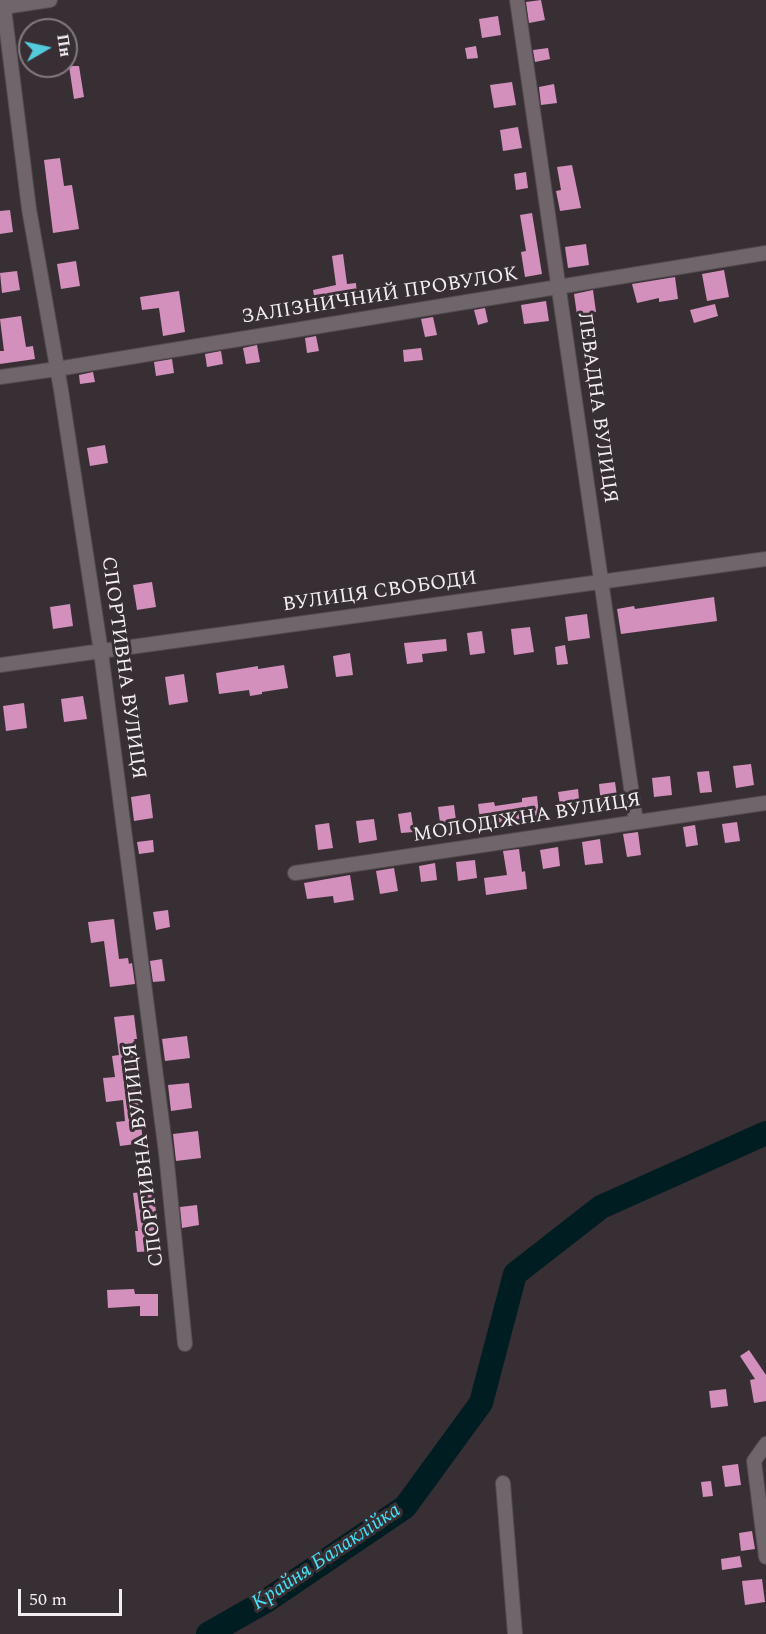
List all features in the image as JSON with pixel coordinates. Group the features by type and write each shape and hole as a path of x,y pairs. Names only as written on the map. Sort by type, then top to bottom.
{"street":[{"path":"3,3 50,0"},
{"name":"ЛЕВАДНА ВУЛИЦЯ","path":"517,0 636,822"},
{"name":"СПОРТИВНА ВУЛИЦЯ","path":"3,3 29,209 57,369 101,652 166,1153 185,1344"},
{"name":"ЗАЛІЗНИЧНИЙ ПРОВУЛОК","path":"0,377 766,253"},
{"name":"ВУЛИЦЯ СВОБОДИ","path":"0,665 766,559"},
{"name":"МОЛОДІЖНА ВУЛИЦЯ","path":"295,873 766,802"},
{"path":"766,1444 754,1461 766,1557"},
{"path":"503,1483 515,1634"}],"building":[{"path":"541,0 545,20 529,23 526,2"},
{"path":"498,16 501,35 482,38 479,19"},
{"path":"476,46 478,58 467,59 465,48"},
{"path":"548,48 550,59 535,62 533,50"},
{"path":"79,66 84,97 74,99 71,78 78,78"},
{"path":"512,82 516,105 494,108 490,85"},
{"path":"554,84 557,103 541,105 539,87"},
{"path":"518,127 522,148 503,151 500,130"},
{"path":"60,158 64,186 72,185 79,229 53,233 44,160"},
{"path":"572,165 581,208 560,211 556,191 561,190 557,167"},
{"path":"526,172 528,188 516,190 514,174"},
{"path":"10,210 13,232 0,234 0,211"},
{"path":"532,213 542,274 525,277 521,252 526,251 520,215"},
{"path":"586,244 589,265 568,268 565,247"},
{"path":"343,254 347,284 356,283 357,296 331,299 332,304 316,307 313,290 336,285 332,256"},
{"path":"76,261 80,286 61,289 57,264"},
{"path":"724,270 729,297 707,301 702,274"},
{"path":"17,271 20,290 2,293 0,273"},
{"path":"675,277 678,299 659,302 659,298 637,303 632,284"},
{"path":"593,290 596,312 577,315 574,294"},
{"path":"179,291 185,332 163,336 159,308 142,310 140,297"},
{"path":"546,301 549,321 524,324 521,305"},
{"path":"715,304 718,316 694,323 690,310"},
{"path":"485,308 488,322 478,325 474,310"},
{"path":"21,316 26,347 33,346 35,359 0,364 0,351 4,351 0,319"},
{"path":"433,317 437,335 425,337 421,319"},
{"path":"316,336 319,351 307,353 305,338"},
{"path":"257,345 260,362 246,364 243,348"},
{"path":"421,348 423,360 404,362 403,350"},
{"path":"221,351 223,364 207,367 205,354"},
{"path":"172,359 174,373 156,376 154,362"},
{"path":"93,372 95,382 80,384 79,375"},
{"path":"105,445 108,463 90,466 87,448"},
{"path":"152,582 156,607 137,610 133,585"},
{"path":"714,597 717,621 621,634 617,609 634,606 635,609"},
{"path":"70,604 73,626 53,629 50,607"},
{"path":"587,614 590,638 568,641 565,617"},
{"path":"530,627 534,652 514,655 511,629"},
{"path":"482,631 485,653 470,655 467,633"},
{"path":"446,639 447,651 422,654 423,662 407,664 404,643"},
{"path":"565,645 568,664 557,665 555,647"},
{"path":"350,653 353,675 336,677 333,656"},
{"path":"284,665 288,688 250,696 249,690 219,694 216,673 258,666 258,669"},
{"path":"184,674 188,702 169,705 165,677"},
{"path":"83,696 87,719 64,722 61,699"},
{"path":"24,703 27,728 6,731 3,706"},
{"path":"751,764 754,785 736,788 733,766"},
{"path":"709,771 712,792 700,793 697,772"},
{"path":"670,776 672,795 654,797 652,778"},
{"path":"615,782 618,803 601,805 599,784"},
{"path":"578,789 580,808 561,811 558,792"},
{"path":"150,794 153,818 134,821 131,797"},
{"path":"537,796 539,815 481,826 478,804 494,802 495,806 522,802 522,798"},
{"path":"454,805 457,828 441,830 438,807"},
{"path":"411,812 414,832 401,833 398,814"},
{"path":"374,819 377,840 359,843 356,821"},
{"path":"737,822 740,841 725,843 722,824"},
{"path":"329,823 333,848 318,850 315,825"},
{"path":"695,825 698,845 686,847 683,827"},
{"path":"638,832 641,855 627,857 623,834"},
{"path":"600,839 603,863 585,865 582,842"},
{"path":"153,840 154,852 139,854 137,842"},
{"path":"558,847 560,866 543,869 540,850"},
{"path":"519,849 527,889 486,895 484,878 507,875 503,851"},
{"path":"475,860 477,878 458,881 456,862"},
{"path":"435,863 437,880 421,882 419,866"},
{"path":"394,868 398,891 380,894 376,871"},
{"path":"350,875 354,900 334,903 333,896 307,899 304,883"},
{"path":"168,910 170,927 156,930 153,912"},
{"path":"114,919 119,959 128,958 129,964 132,963 135,984 110,987 104,941 91,943 88,922"},
{"path":"162,959 165,981 153,982 150,961"},
{"path":"134,1015 137,1039 134,1039 138,1068 135,1068 143,1143 120,1146 116,1122 125,1121 123,1100 106,1102 103,1078 115,1077 112,1056 119,1055 114,1017"},
{"path":"187,1036 190,1058 165,1061 162,1039"},
{"path":"189,1083 192,1108 171,1111 168,1085"},
{"path":"198,1131 201,1158 176,1161 173,1134"},
{"path":"153,1191 156,1211 154,1211 156,1251 137,1252 135,1231 138,1231 133,1193"},
{"path":"197,1205 199,1225 182,1228 180,1207"},
{"path":"134,1289 135,1294 158,1294 158,1316 140,1316 140,1306 108,1308 107,1290"},
{"path":"749,1350 766,1375 766,1401 754,1403 750,1380 755,1379 740,1356"},
{"path":"726,1389 728,1406 711,1408 709,1391"},
{"path":"738,1464 741,1485 725,1487 722,1466"},
{"path":"711,1481 713,1496 703,1497 701,1482"},
{"path":"752,1531 755,1549 741,1551 739,1533"},
{"path":"740,1556 742,1567 722,1570 721,1559"},
{"path":"762,1579 765,1602 745,1605 742,1581"}],"waterway":[{"name":"Крайня Балаклійка","path":"208,1634 266,1601 405,1507 481,1403 515,1274 601,1207 766,1133"}]}
